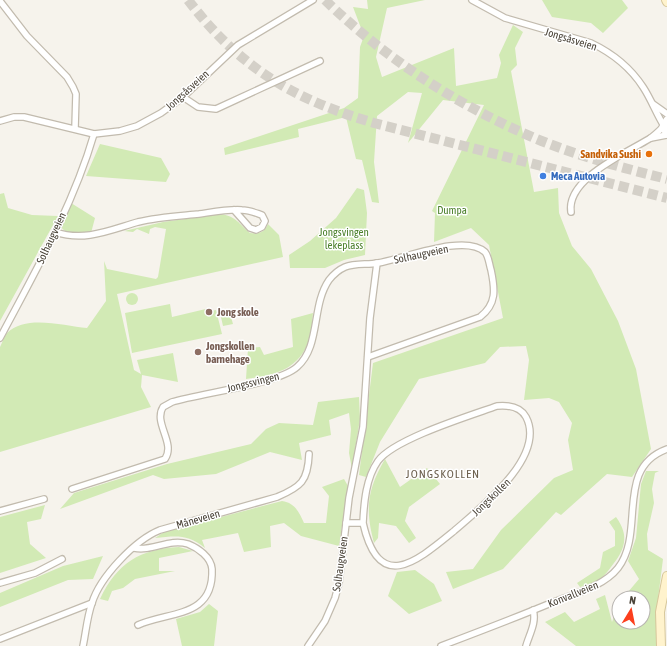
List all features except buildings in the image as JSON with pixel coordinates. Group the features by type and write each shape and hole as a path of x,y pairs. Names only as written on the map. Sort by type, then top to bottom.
{"main road":[{"path":"661,646 661,608 667,576"}],"street":[{"name":"Jongsåsveien","path":"0,121 14,117 24,117 75,128 94,134 120,131 137,126 161,113 183,97 238,45 313,0"},
{"name":"Jongsåsveien","path":"472,0 505,18 591,43 603,48 626,66 643,86 665,124"},
{"path":"0,1 27,36 67,77 73,87 76,94 75,128"},
{"path":"183,97 198,107 216,109 320,61"},
{"name":"Jongsåsveien","path":"652,102 667,114"},
{"path":"650,138 667,135 665,124"},
{"path":"571,212 572,198 598,168 650,138 665,124"},
{"name":"Solhaugveien","path":"0,338 55,232 83,165 94,134"},
{"path":"55,232 78,237 98,235 151,220 234,210 248,211 262,215 265,222 262,227 256,230 250,228 234,210"},
{"name":"Solhaugveien","path":"308,646 319,632 335,598 342,567 346,523 363,427 370,318 377,263 423,251 474,245 481,248 488,255 494,287 494,297 492,304 480,317 368,357"},
{"name":"Jongssvingen","path":"72,489 165,458 168,450 160,417 160,411 163,407 172,402 275,378 297,368 304,360 308,350 322,293 335,272 351,265 377,263"},
{"name":"Jongskollen","path":"497,406 512,406 524,413 528,426 528,442 523,457 512,477 495,495 422,557 399,566 388,565 380,560 371,549 363,523 366,492 371,474 385,453 414,438 497,406"},
{"name":"Konvallveien","path":"441,646 602,582 618,568 629,543 634,495 642,466 650,458 667,449"},
{"name":"Måneveien","path":"83,646 92,603 108,577 144,538 160,530 290,492 305,479 309,470 309,454"},
{"path":"0,511 44,499"},
{"path":"346,523 363,523"},
{"path":"134,548 142,549 167,543 188,544 198,549 206,556 212,566 211,586 202,603 184,612 138,625"},
{"path":"0,583 35,573 62,559"},
{"path":"0,639 92,603"},
{"path":"526,646 535,615 533,610"}],"green space":[{"name":"Dumpa","path":"367,0 425,0 387,8 376,57 382,77 454,48 456,86 497,78 501,63 499,55 513,25 523,32 515,48 517,65 511,71 534,192 558,188 559,213 572,246 591,269 618,321 636,369 651,449 632,477 607,474 561,515 556,512 503,569 453,589 446,572 473,569 501,530 554,478 573,470 568,440 572,423 559,402 549,398 524,400 529,360 526,346 500,347 485,363 419,379 380,442 366,477 359,475 373,363 503,318 489,245 471,228 434,242 435,213 432,211 484,105 443,100 408,143 422,93 408,92 377,116 374,162 379,203 372,202 362,160 356,159 346,117 298,129 299,137 225,155 224,148 344,108 358,98 360,47 364,36 353,7 368,9"},
{"path":"542,0 622,0 628,8 603,33 591,23 552,17"},
{"path":"100,144 161,158 170,174 166,182 86,176"},
{"name":"Jongsvingen lekeplass","path":"357,188 364,190 367,213 365,255 344,260 325,268 290,268 289,255 310,241 336,218"},
{"path":"4,193 8,208 32,215 58,216 0,321 0,194"},
{"path":"71,203 95,218 91,233 70,233 61,227"},
{"path":"221,214 231,217 250,233 261,232 268,224 279,235 283,257 117,294 134,370 141,374 137,360 173,353 178,382 142,375 141,387 151,407 0,452 0,347 7,333 15,327 35,323 87,328 106,301 104,261 107,269 156,279 158,277 166,229 155,227 150,229 149,234 137,229 133,232 124,231 163,222"},
{"path":"134,293 137,294 137,304 130,305 127,304 126,297 127,294"},
{"path":"170,304 172,317 210,308 211,311 216,310 222,334 132,353 125,313"},
{"path":"229,310 233,324 223,326 220,313"},
{"path":"313,313 309,341 298,359 284,370 266,376 246,379 248,348 260,347 264,355 293,347 291,319"},
{"path":"359,397 360,419 352,469 349,453 351,429 349,413 329,420 331,435 299,443 302,460 270,452 216,474 164,479 153,475 60,509 74,493 167,464 251,444 266,429 279,423 313,425 318,402"},
{"path":"385,459 400,487 427,468 440,484 409,507 405,521 416,538 409,543 396,526 379,523 378,538 374,543 369,520 369,500 374,480"},
{"path":"646,471 659,471 655,473 652,489 654,503 647,534 648,550 663,559 656,615 657,646 576,646 545,622 565,612 574,622 600,609 596,599 605,595 611,618 611,630 651,630 651,590 630,590 639,579 628,561 636,538 641,484"},
{"path":"344,479 348,486 339,546 301,536 284,523 270,526 271,547 244,552 238,533 202,540 205,548 193,540 182,537 155,538 164,532 282,501 293,506 304,523 326,523 329,496 322,487"},
{"path":"45,505 41,519 27,522 30,544 46,558 0,573 0,517"},
{"path":"616,517 623,530 624,537 624,543 620,555 601,578 580,587 577,583 600,568 603,552 615,546 615,531 609,522"},
{"path":"179,547 193,551 159,558 159,571 175,571 135,579 123,588 112,591 108,601 100,599 114,576 131,560 153,551"},
{"path":"103,556 93,579 68,580 0,607 0,593 63,566"},
{"path":"415,570 434,584 442,601 409,614 388,596 397,572"},
{"path":"209,604 218,611 214,646 182,646 176,619 200,612"}],"tunnel":[{"path":"188,0 228,45 248,62 270,78 318,103 345,114 374,123 667,198"},
{"path":"325,0 348,22 398,61 424,79 479,112 537,139 568,151 667,179"}],"place":[{"name":"Sandvika Sushi","path":"649,154"},
{"name":"Meca Autovia","path":"543,176"},
{"name":"Jong skole","path":"209,312"},
{"name":"Jongskollen barnehage","path":"198,352"}],"district":[{"name":"JONGSKOLLEN","path":"443,474"}]}
